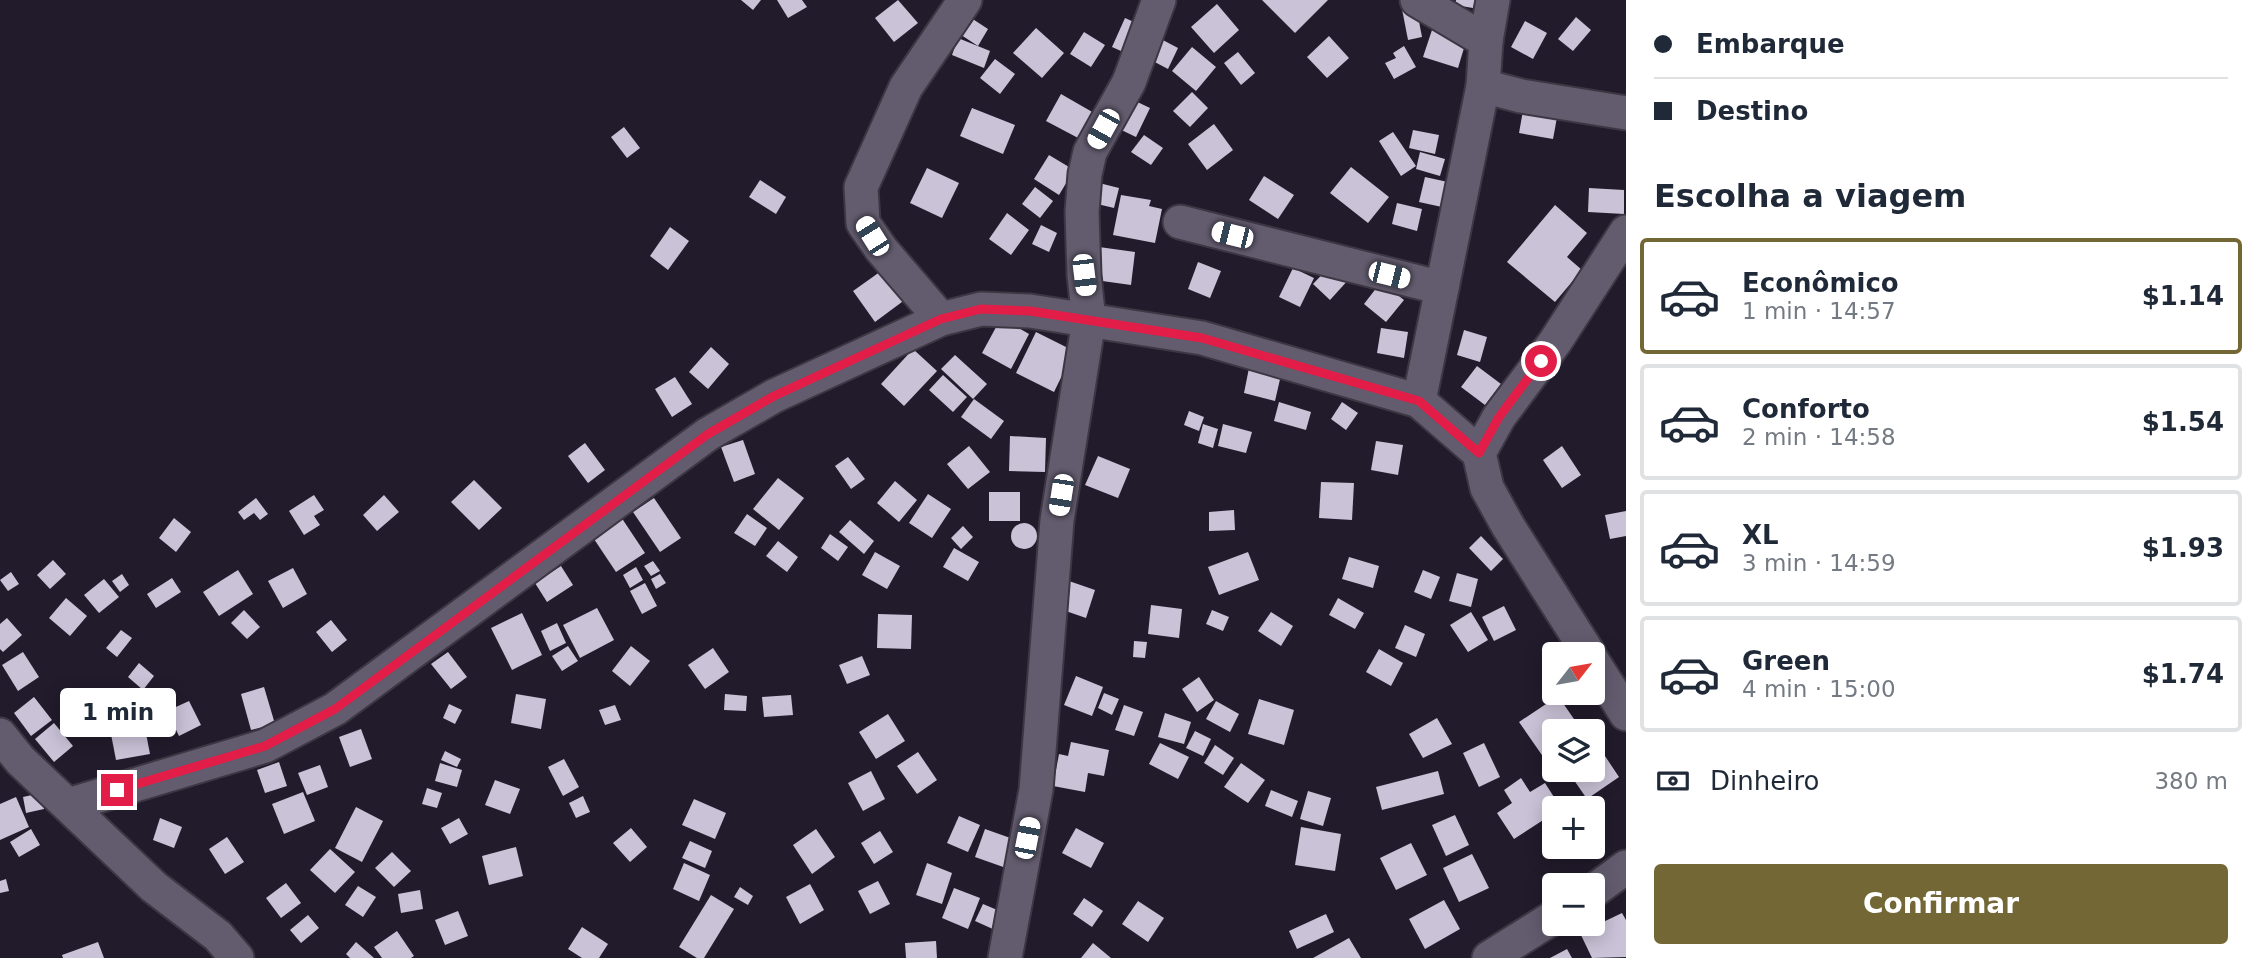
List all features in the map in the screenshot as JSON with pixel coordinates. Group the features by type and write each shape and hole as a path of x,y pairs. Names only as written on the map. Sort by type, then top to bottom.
{"street":[{"path":"941,319 881,249 863,223 861,187 906,88 965,0"},
{"path":"1005,958 1036,790 1057,520 1089,320 1082,225 1085,174 1090,152 1129,82 1160,0"},
{"path":"1417,0 1486,41"},
{"path":"1419,401 1483,86 1486,41 1493,0"},
{"path":"1483,86 1521,96 1626,113"},
{"path":"1180,222 1442,288"},
{"path":"1479,453 1499,417 1555,342 1626,232"},
{"path":"68,805 265,746 335,709 708,434 774,396 941,319 981,309 1030,311 1202,338 1419,401 1479,453 1487,488 1530,564 1581,642"},
{"path":"1605,681 1626,714"},
{"path":"0,735 20,760 154,887 218,936 237,958"},
{"path":"1605,882 1626,867"},
{"path":"1489,958 1542,925"}],"building":[{"path":"741,0 761,0 753,10"},
{"path":"777,0 802,0 807,7 788,18"},
{"path":"898,0 918,23 894,42 875,18"},
{"path":"1262,0 1328,0 1295,33"},
{"path":"1456,0 1475,0 1473,8 1455,5"},
{"path":"1217,4 1239,30 1214,53 1191,27"},
{"path":"1416,6 1422,37 1408,40 1402,9"},
{"path":"962,12 988,29 978,46 952,29"},
{"path":"1576,17 1591,30 1573,51 1558,39"},
{"path":"1125,18 1143,26 1130,55 1112,47"},
{"path":"1525,21 1547,33 1533,59 1511,47"},
{"path":"1433,27 1467,38 1458,68 1423,57"},
{"path":"1036,28 1064,53 1042,78 1013,53"},
{"path":"1084,32 1105,45 1091,67 1070,54"},
{"path":"1329,36 1349,58 1327,78 1307,57"},
{"path":"958,38 990,51 984,68 952,55"},
{"path":"1159,38 1178,48 1168,69 1149,59"},
{"path":"1404,46 1416,67 1394,79 1385,63 1396,58 1393,53"},
{"path":"1192,47 1216,67 1196,91 1172,71"},
{"path":"1238,52 1255,73 1241,85 1224,63"},
{"path":"995,59 1015,74 1000,94 980,78"},
{"path":"1192,92 1208,108 1190,127 1173,111"},
{"path":"1061,94 1094,113 1080,139 1046,121"},
{"path":"1127,97 1150,108 1136,137 1113,126"},
{"path":"1524,105 1558,112 1553,139 1519,133"},
{"path":"972,108 1015,125 1003,154 960,136"},
{"path":"1214,124 1233,150 1207,170 1188,144"},
{"path":"624,127 640,148 627,158 611,137"},
{"path":"1413,130 1439,135 1435,154 1409,148"},
{"path":"1393,132 1416,166 1401,176 1379,141"},
{"path":"1144,135 1163,148 1151,165 1131,152"},
{"path":"1420,152 1445,159 1440,176 1416,169"},
{"path":"1049,155 1074,170 1059,195 1034,179"},
{"path":"1351,167 1389,197 1368,223 1330,193"},
{"path":"927,168 959,183 942,218 910,203"},
{"path":"1264,176 1294,195 1278,219 1249,200"},
{"path":"1425,177 1457,184 1451,209 1419,202"},
{"path":"760,180 786,197 776,214 749,197"},
{"path":"1099,183 1119,188 1114,208 1093,203"},
{"path":"1035,187 1053,201 1040,218 1022,204"},
{"path":"1589,188 1624,190 1624,214 1588,212"},
{"path":"1121,195 1151,200 1149,206 1162,209 1155,243 1113,235"},
{"path":"1397,203 1422,209 1417,231 1392,224"},
{"path":"1555,205 1587,233 1567,257 1582,270 1555,302 1507,262"},
{"path":"1007,213 1029,230 1011,255 989,239"},
{"path":"1041,225 1057,233 1049,252 1032,244"},
{"path":"670,227 689,241 668,270 650,256"},
{"path":"1099,247 1135,252 1131,285 1095,280"},
{"path":"1198,262 1221,271 1210,298 1188,289"},
{"path":"1334,262 1350,278 1330,300 1313,284"},
{"path":"1293,268 1314,278 1300,307 1279,297"},
{"path":"884,269 906,299 875,322 853,291"},
{"path":"1381,282 1404,300 1386,322 1364,304"},
{"path":"1001,318 1029,334 1011,369 982,353"},
{"path":"1381,328 1408,332 1404,358 1377,353"},
{"path":"1464,330 1487,337 1480,362 1457,355"},
{"path":"1036,332 1074,351 1054,392 1016,373"},
{"path":"711,347 729,364 708,389 689,372"},
{"path":"913,349 937,371 904,406 881,384"},
{"path":"955,355 987,384 973,399 941,369"},
{"path":"1477,366 1501,384 1485,405 1461,387"},
{"path":"1249,368 1281,375 1275,401 1244,393"},
{"path":"943,375 967,397 953,412 929,390"},
{"path":"675,377 692,404 672,417 655,389"},
{"path":"974,399 1004,421 991,439 961,417"},
{"path":"1279,402 1311,412 1306,430 1274,421"},
{"path":"1342,402 1358,413 1346,430 1331,419"},
{"path":"1189,411 1204,417 1199,431 1184,425"},
{"path":"1203,424 1218,429 1213,448 1198,443"},
{"path":"1223,424 1252,432 1246,453 1218,446"},
{"path":"1010,436 1046,438 1045,472 1009,471"},
{"path":"743,440 755,474 734,482 721,447"},
{"path":"1376,441 1403,445 1398,475 1371,470"},
{"path":"585,443 605,470 588,483 568,456"},
{"path":"969,446 990,472 968,489 947,464"},
{"path":"1562,446 1581,475 1562,488 1543,460"},
{"path":"1098,456 1130,469 1118,498 1085,485"},
{"path":"848,457 865,479 851,489 835,466"},
{"path":"778,478 804,498 779,530 753,509"},
{"path":"474,480 502,508 479,530 451,502"},
{"path":"895,481 917,500 899,522 877,503"},
{"path":"1321,482 1354,483 1352,520 1319,518"},
{"path":"989,492 1020,492 1020,521 989,521"},
{"path":"928,494 951,509 932,538 909,523"},
{"path":"314,495 324,510 314,516 320,525 304,535 289,511"},
{"path":"384,495 399,512 377,531 363,515"},
{"path":"256,498 268,514 260,520 254,513 244,520 238,512"},
{"path":"654,498 681,538 660,552 633,512"},
{"path":"1234,510 1235,530 1209,531 1209,512"},
{"path":"1626,511 1626,536 1610,539 1605,515"},
{"path":"747,514 767,528 755,546 734,533"},
{"path":"621,517 645,553 616,572 592,536"},
{"path":"174,518 191,532 176,552 159,538"},
{"path":"850,520 874,541 864,554 839,532"},
{"path":"1024,523 1033,527 1037,536 1033,545 1024,549 1015,545 1011,536 1015,527"},
{"path":"963,526 973,537 961,549 951,538"},
{"path":"830,534 848,547 838,561 821,548"},
{"path":"1481,536 1503,559 1491,571 1469,548"},
{"path":"778,541 798,557 787,572 766,556"},
{"path":"954,548 979,562 968,581 943,567"},
{"path":"875,552 900,566 887,589 862,575"},
{"path":"1248,552 1259,580 1219,595 1208,567"},
{"path":"1349,557 1379,566 1373,588 1342,579"},
{"path":"53,560 66,574 50,589 37,575"},
{"path":"653,561 660,571 651,576 644,566"},
{"path":"561,566 573,585 547,602 535,583"},
{"path":"636,567 643,580 630,588 623,575"},
{"path":"293,568 307,594 283,608 268,581"},
{"path":"238,570 253,594 219,616 203,592"},
{"path":"1423,570 1440,577 1431,599 1414,592"},
{"path":"11,572 19,584 8,591 0,580"},
{"path":"1457,573 1478,579 1471,607 1449,601"},
{"path":"122,574 129,585 120,592 112,581"},
{"path":"660,574 666,583 656,589 651,579"},
{"path":"172,578 181,592 156,608 147,594"},
{"path":"104,579 119,597 99,613 84,595"},
{"path":"1069,581 1095,590 1086,618 1060,609"},
{"path":"645,583 657,606 642,614 630,591"},
{"path":"66,598 87,616 70,636 49,618"},
{"path":"1338,598 1364,613 1355,629 1329,615"},
{"path":"1151,605 1182,609 1179,638 1148,634"},
{"path":"1504,606 1516,630 1494,641 1482,617"},
{"path":"597,608 614,640 580,658 563,625"},
{"path":"244,610 260,627 247,639 231,623"},
{"path":"1212,610 1229,617 1223,631 1206,624"},
{"path":"1271,612 1293,626 1281,646 1258,631"},
{"path":"1471,612 1488,640 1468,652 1450,625"},
{"path":"522,613 542,655 512,670 491,628"},
{"path":"878,614 912,615 911,649 877,648"},
{"path":"7,618 22,635 3,652 0,649 0,624"},
{"path":"331,620 347,640 332,652 316,632"},
{"path":"557,623 566,643 550,651 541,631"},
{"path":"1405,625 1425,634 1416,657 1395,648"},
{"path":"121,630 132,638 117,657 106,648"},
{"path":"1134,641 1147,642 1145,658 1133,657"},
{"path":"568,646 578,661 562,671 552,656"},
{"path":"631,646 650,661 630,686 612,671"},
{"path":"713,648 729,672 705,689 688,665"},
{"path":"1379,649 1403,663 1391,686 1366,672"},
{"path":"23,652 39,677 18,691 2,665"},
{"path":"448,652 467,677 451,689 431,664"},
{"path":"862,656 870,675 847,684 839,665"},
{"path":"139,663 154,676 143,690 128,677"},
{"path":"1076,676 1103,687 1092,716 1064,705"},
{"path":"1199,677 1214,700 1197,712 1182,689"},
{"path":"264,687 275,724 251,730 241,694"},
{"path":"1104,693 1119,699 1112,715 1098,708"},
{"path":"516,694 546,699 541,729 511,723"},
{"path":"725,694 747,696 746,711 724,710"},
{"path":"791,695 793,715 764,717 762,697"},
{"path":"34,697 52,720 31,736 14,713"},
{"path":"1259,699 1294,710 1284,745 1248,734"},
{"path":"189,701 201,725 179,736 167,711"},
{"path":"1216,701 1239,714 1230,732 1206,719"},
{"path":"449,704 462,710 455,724 443,718"},
{"path":"615,705 621,720 605,725 599,710"},
{"path":"1124,705 1143,712 1134,736 1115,730"},
{"path":"1544,705 1564,705 1574,719 1542,719 1542,755 1519,722"},
{"path":"1165,713 1191,722 1184,744 1158,737"},
{"path":"888,714 905,741 876,759 859,732"},
{"path":"1437,718 1452,744 1423,758 1409,734"},
{"path":"54,723 73,746 54,762 35,739"},
{"path":"144,723 150,754 116,760 110,729"},
{"path":"361,729 372,759 350,767 339,737"},
{"path":"1195,731 1211,739 1203,756 1186,748"},
{"path":"1071,742 1109,750 1104,776 1088,773 1085,792 1053,786 1059,754 1068,756"},
{"path":"1160,743 1189,757 1178,779 1149,764"},
{"path":"1484,743 1500,777 1479,787 1463,753"},
{"path":"1215,745 1234,758 1223,775 1204,763"},
{"path":"445,751 461,759 457,767 441,760"},
{"path":"918,752 937,780 917,794 897,766"},
{"path":"1605,756 1619,777 1591,796 1585,796 1575,782 1605,782"},
{"path":"564,759 579,787 563,796 548,767"},
{"path":"279,762 287,786 265,793 257,770"},
{"path":"440,763 462,770 457,787 435,781"},
{"path":"1241,763 1265,780 1248,803 1224,787"},
{"path":"320,765 328,787 307,795 298,773"},
{"path":"871,771 885,799 863,811 848,783"},
{"path":"1438,771 1444,794 1382,810 1376,787"},
{"path":"1521,778 1530,792 1545,783 1553,796 1542,796 1542,821 1514,839 1497,813 1512,803 1504,790"},
{"path":"495,780 520,789 510,814 485,805"},
{"path":"427,788 442,793 437,808 422,804"},
{"path":"1271,790 1298,801 1292,817 1265,806"},
{"path":"1308,791 1331,798 1323,826 1300,819"},
{"path":"303,792 315,821 284,834 272,804"},
{"path":"41,793 44,809 26,813 23,797"},
{"path":"583,796 590,812 576,818 569,803"},
{"path":"16,797 29,827 0,840 0,804"},
{"path":"694,799 726,813 715,839 682,825"},
{"path":"356,807 383,821 362,862 335,848"},
{"path":"1455,815 1469,845 1446,856 1432,825"},
{"path":"959,816 980,825 968,852 947,843"},
{"path":"160,818 182,827 174,848 153,840"},
{"path":"459,818 468,834 450,844 441,828"},
{"path":"1301,827 1341,834 1335,871 1295,865"},
{"path":"631,828 647,847 630,862 613,843"},
{"path":"1076,828 1104,843 1091,868 1062,853"},
{"path":"31,829 40,845 19,857 10,842"},
{"path":"816,829 835,857 812,874 793,845"},
{"path":"985,829 1016,840 1006,868 975,857"},
{"path":"880,831 893,852 874,864 861,843"},
{"path":"227,837 244,862 225,874 209,849"},
{"path":"690,841 712,851 705,868 682,858"},
{"path":"1411,843 1427,875 1396,890 1380,858"},
{"path":"516,847 523,876 489,885 482,856"},
{"path":"330,849 355,872 335,893 310,870"},
{"path":"392,852 411,871 394,887 375,868"},
{"path":"1472,854 1489,888 1459,902 1443,868"},
{"path":"684,863 710,875 699,901 673,889"},
{"path":"927,863 952,873 942,904 916,895"},
{"path":"6,879 9,891 0,893 0,881"},
{"path":"878,881 890,904 870,914 858,891"},
{"path":"286,883 301,903 281,918 266,898"},
{"path":"810,884 824,910 800,924 786,897"},
{"path":"358,886 376,897 363,917 345,905"},
{"path":"740,887 753,896 748,905 734,897"},
{"path":"954,888 980,898 968,929 942,918"},
{"path":"420,890 423,909 401,913 398,894"},
{"path":"711,895 734,909 704,958 697,958 679,947"},
{"path":"1084,898 1103,911 1092,927 1073,914"},
{"path":"1444,900 1460,929 1425,949 1409,919"},
{"path":"1138,901 1164,918 1148,942 1122,924"},
{"path":"983,904 1002,912 995,930 975,921"},
{"path":"458,911 468,936 445,945 435,920"},
{"path":"1622,913 1626,920 1626,957 1592,958 1581,936 1605,936 1605,921"},
{"path":"1326,914 1334,932 1297,949 1289,931"},
{"path":"308,915 319,928 301,943 290,930"},
{"path":"582,927 608,944 599,958 582,958 568,949"},
{"path":"397,931 414,956 382,958 374,947"},
{"path":"1349,938 1361,958 1313,958"},
{"path":"936,941 937,958 906,958 905,943"},
{"path":"98,942 104,958 63,958 62,955"},
{"path":"356,942 374,958 350,958 346,954"},
{"path":"1093,943 1111,958 1081,958"},
{"path":"1567,949 1572,958 1550,958"}],"route":[{"path":"117,790 265,746 335,709 708,434 774,396 941,319 981,309 1030,311 1202,338 1419,401 1479,453 1499,417 1541,361"}]}
